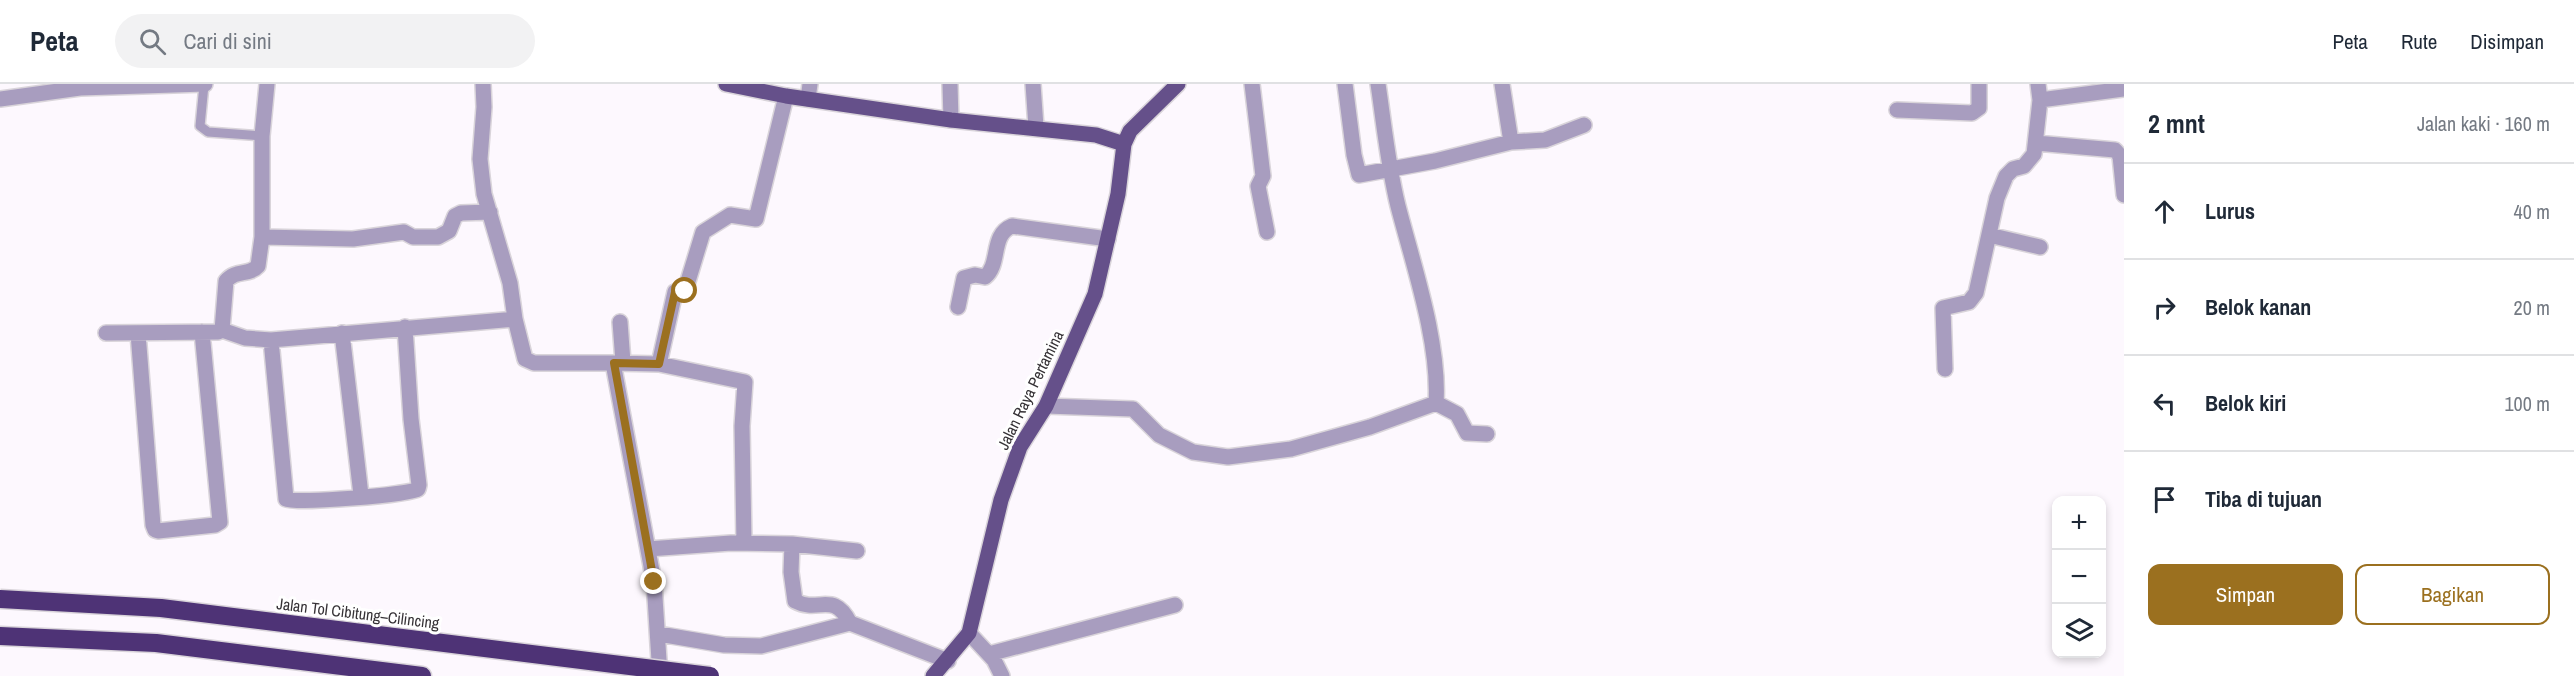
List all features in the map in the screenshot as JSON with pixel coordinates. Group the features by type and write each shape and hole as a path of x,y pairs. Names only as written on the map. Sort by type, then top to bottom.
{"highway":[{"name":"Jalan Tol Cibitung–Cilincing","path":"0,599 161,608 710,676"},
{"path":"0,636 156,644 422,676"}],"main road":[{"path":"730,84 786,96 809,92 951,120 1096,135 1124,144 1130,131 1178,84"},
{"name":"Jalan Raya Pertamina","path":"933,676 948,661 969,633 1001,500 1020,447 1046,406 1095,294 1108,239 1124,144"}],"street":[{"path":"222,330 226,281 234,274 255,269 258,266 262,237 262,136 267,84"},
{"path":"483,84 484,107 480,159 484,194 510,283 515,319 525,359 534,363 659,364 745,382 742,426 744,543"},
{"path":"950,84 951,120"},
{"path":"1033,84 1036,127"},
{"path":"1252,84 1263,176 1258,186 1267,232"},
{"path":"1345,84 1359,175 1391,171 1511,142 1545,140 1584,124"},
{"path":"1378,84 1391,171 1427,321 1435,372 1436,403"},
{"path":"1502,84 1511,142"},
{"path":"1897,110 1972,113 1980,108 1979,84"},
{"path":"1945,369 1943,308 1969,302 1974,298 1997,198 2006,176 2013,169 2024,166 2034,154 2040,100 2038,84"},
{"path":"0,99 80,88 204,85"},
{"path":"2040,100 2124,90"},
{"path":"659,364 675,292 685,291 703,232 730,215 756,219 786,96"},
{"path":"2036,143 2115,150 2120,156 2124,195"},
{"path":"262,237 352,239 404,232 413,237 438,237 449,231 455,216 461,213 490,212"},
{"path":"958,307 964,278 968,275 985,277 990,273 1000,236 1005,229 1012,226 1108,239"},
{"path":"1989,235 2040,247"},
{"path":"106,333 218,332 222,330 245,338 271,340 515,319"},
{"path":"621,322 618,362 648,549 659,634 660,676"},
{"path":"271,340 286,499 295,502 361,495 408,494 418,489 419,484 411,419 405,327"},
{"path":"138,333 153,525 158,531 215,525 220,522 202,332"},
{"path":"342,333 361,495"},
{"path":"1046,406 1133,409 1159,435 1193,452 1228,458 1291,449 1370,426 1436,403 1457,414 1467,433 1487,434"},
{"path":"648,549 744,543 792,544 856,551"},
{"path":"792,544 791,572 795,601 801,604 837,606 844,611 850,622"},
{"path":"989,654 1175,605"},
{"path":"659,634 724,645 760,646 850,622 948,661"},
{"path":"969,633 989,654 1002,676"}],"lane":[{"path":"204,85 200,126 202,129 208,132 262,136"}],"route":[{"path":"654,582 614,363 659,364 675,292 685,291"}]}
